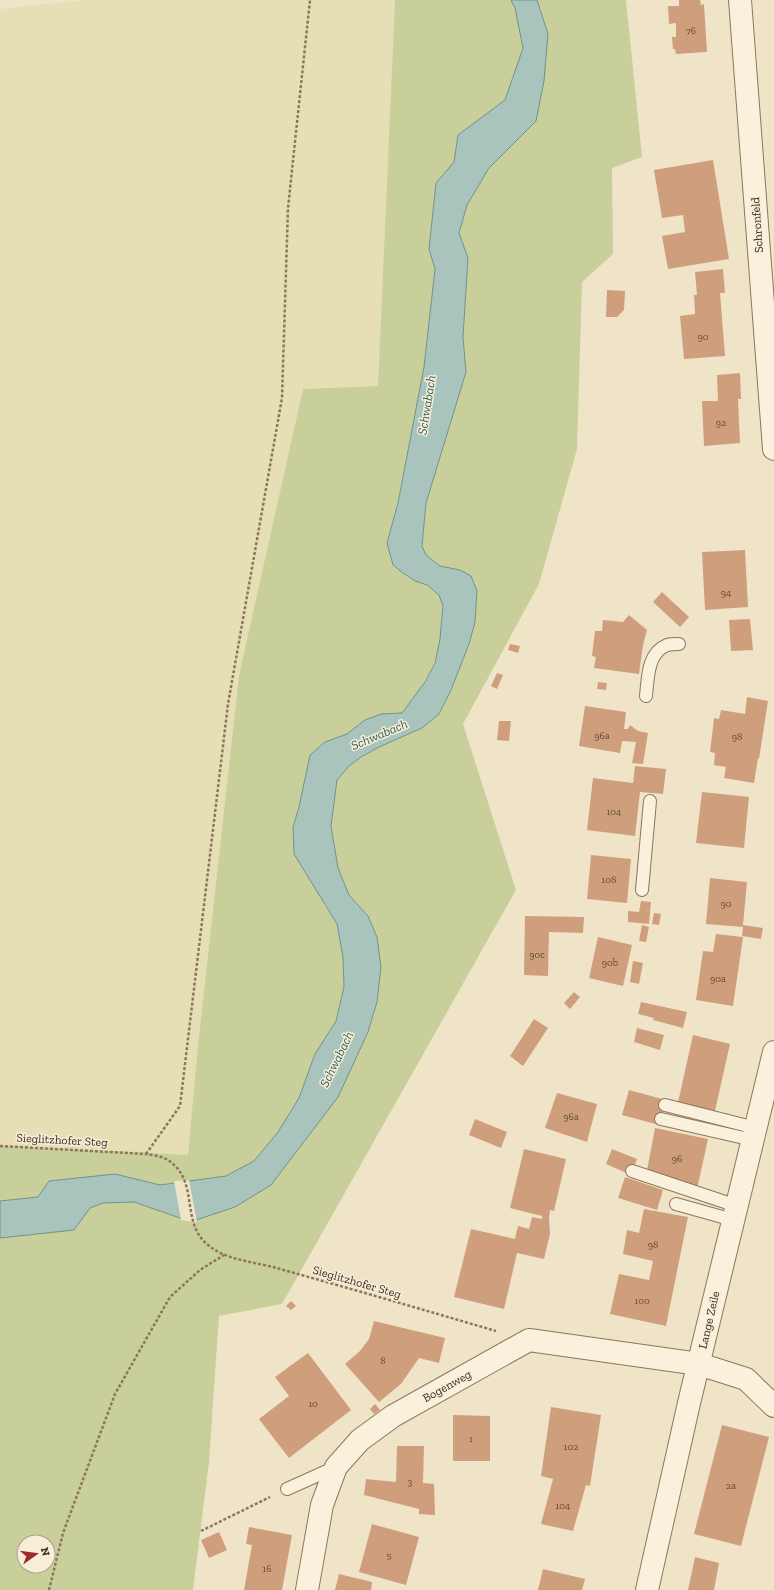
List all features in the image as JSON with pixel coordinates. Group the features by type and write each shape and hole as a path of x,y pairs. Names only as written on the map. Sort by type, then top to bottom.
{"street":[{"name":"Schronfeld","path":"740,0 769,308 774,449"},
{"name":"Lange Zeile","path":"647,1590 699,1364 774,1052"},
{"path":"529,1340 699,1364 746,1379 774,1406"},
{"name":"Bogenweg","path":"307,1590 322,1504 336,1467 360,1440 393,1416 529,1340"}],"lane":[{"path":"646,696 649,668 656,652 667,645 680,644"},
{"path":"642,890 650,801"},
{"path":"665,1105 754,1134"},
{"path":"661,1119 754,1134"},
{"path":"632,1171 735,1213"},
{"path":"676,1204 735,1213"},
{"path":"287,1489 336,1467"}],"path":[{"path":"146,1154 180,1106 228,704 282,398 288,208 310,0"},
{"name":"Sieglitzhofer Steg","path":"0,1146 146,1154 165,1158 177,1167 186,1180 193,1223 197,1233 208,1246 224,1255 268,1265 529,1340"},
{"path":"49,1590 63,1533 115,1394 170,1297 200,1270 224,1255"},
{"path":"201,1531 287,1489"}],"shaded area":[{"path":"86,0 395,0 378,386 303,389 239,675 198,1045 188,1156 0,1145 0,9"}],"green space":[{"path":"395,0 511,0 515,8 523,48 505,100 459,135 454,162 436,183 429,249 435,269 424,367 398,503 387,543 403,573 407,577 427,585 436,591 441,598 443,613 439,647 426,680 402,713 381,714 365,720 347,734 325,742 310,755 299,807 293,827 324,904 337,924 343,957 344,987 336,1021 315,1054 299,1098 278,1132 255,1161 226,1176 160,1185 115,1174 49,1181 38,1197 0,1201 0,1145 188,1155 198,1045 239,675 303,389 378,386"},
{"path":"537,0 626,0 642,157 612,168 613,254 582,282 577,449 539,584 463,724 516,890 282,1304 219,1316 209,1462 193,1590 0,1590 0,1238 74,1230 90,1208 103,1203 134,1202 180,1218 196,1220 235,1207 377,1002 381,967 377,937 368,916 349,895 338,868 331,826 337,780 349,766 361,757 379,747 422,728 460,570 440,566 426,555 422,546 426,503 466,372 463,337 468,258 459,233 467,205 489,168 536,121 548,34"}],"water":[{"name":"Schwabach","path":"511,0 537,0 548,34 544,81 536,121 489,168 467,205 459,233 468,258 463,337 466,372 426,503 422,546 426,555 440,566 460,570 471,576 477,591 475,622 469,644 451,690 439,714 422,728 379,747 361,757 349,766 337,780 331,826 338,868 349,895 368,916 377,937 381,967 377,1002 368,1032 338,1097 271,1185 235,1207 196,1220 180,1218 134,1202 103,1203 90,1208 74,1230 0,1238 0,1201 38,1197 49,1181 115,1174 160,1185 226,1176 254,1161 278,1132 299,1098 315,1054 336,1021 344,987 343,957 337,924 294,854 293,827 299,807 310,755 325,742 347,734 365,720 381,714 402,713 425,682 435,663 440,639 443,606 439,595 427,585 415,581 393,565 387,543 398,503 424,367 435,269 429,249 436,183 454,162 458,135 505,100 523,48 515,8"}],"pier":[{"path":"189,1180 197,1222 181,1220 174,1181"}],"building":[{"path":"679,0 700,0 701,5 704,4 707,52 676,54 675,49 673,49 672,37 676,37 676,23 669,24 668,6 679,6"},
{"path":"713,160 729,259 668,269 662,236 685,232 683,215 662,218 654,170"},
{"path":"723,269 725,293 720,293 725,356 684,359 680,316 695,314 694,295 697,295 695,272"},
{"path":"607,290 625,291 624,310 617,317 606,317"},
{"path":"740,373 741,399 738,399 740,443 704,446 702,401 718,401 717,375"},
{"path":"745,550 748,607 705,610 702,552"},
{"path":"662,592 689,617 680,627 653,602"},
{"path":"629,615 647,630 643,645 639,674 594,668 596,657 592,656 595,631 602,631 603,620 623,622"},
{"path":"750,619 753,650 731,651 729,620"},
{"path":"510,644 520,646 518,653 508,650"},
{"path":"497,673 503,675 497,689 491,686"},
{"path":"598,682 607,683 606,690 597,689"},
{"path":"747,697 768,701 754,783 724,778 726,767 714,765 715,753 710,752 714,718 719,719 721,710 745,714"},
{"path":"585,706 626,712 624,729 628,729 630,725 638,731 648,733 643,764 632,763 636,742 622,741 620,753 579,746"},
{"path":"499,721 511,721 509,741 497,740"},
{"path":"635,766 666,769 663,794 640,792 635,836 587,830 593,778 633,783"},
{"path":"702,792 749,797 744,848 696,843"},
{"path":"591,855 631,859 627,903 587,899"},
{"path":"710,878 747,882 743,925 763,928 761,939 742,936 743,927 706,924"},
{"path":"641,901 651,902 649,924 628,922 628,911 639,912"},
{"path":"654,913 661,914 659,925 652,924"},
{"path":"525,916 584,917 583,933 549,932 548,976 524,975"},
{"path":"642,925 649,927 646,942 639,941"},
{"path":"716,934 743,937 733,1006 696,1000 703,951 713,952"},
{"path":"598,937 632,945 623,986 589,978"},
{"path":"633,961 643,963 639,984 630,982"},
{"path":"574,992 580,997 570,1009 564,1003"},
{"path":"641,1002 687,1012 683,1028 653,1020 654,1018 638,1014"},
{"path":"534,1019 548,1028 523,1066 510,1056"},
{"path":"637,1028 664,1035 660,1050 634,1042"},
{"path":"693,1035 730,1044 714,1115 677,1107"},
{"path":"629,1090 666,1100 659,1125 622,1115"},
{"path":"557,1093 597,1104 587,1142 545,1128"},
{"path":"475,1119 507,1132 501,1148 469,1135"},
{"path":"655,1128 708,1139 697,1189 646,1176"},
{"path":"524,1149 566,1159 554,1211 550,1210 550,1234 544,1259 517,1253 504,1309 454,1297 471,1229 515,1239 518,1226 529,1229 532,1217 542,1219 542,1216 510,1208"},
{"path":"612,1149 637,1159 631,1175 606,1164"},
{"path":"625,1177 663,1190 657,1210 618,1198"},
{"path":"644,1209 688,1217 666,1326 610,1314 619,1274 649,1280 653,1261 623,1254 627,1230 639,1233"},
{"path":"291,1301 296,1306 291,1310 286,1306"},
{"path":"374,1321 445,1338 439,1363 419,1358 401,1384 379,1402 345,1364 360,1351 369,1339"},
{"path":"308,1353 351,1410 289,1458 259,1419 289,1396 275,1377"},
{"path":"375,1404 380,1410 374,1414 370,1409"},
{"path":"551,1407 601,1415 590,1486 586,1485 573,1531 541,1524 553,1479 541,1476"},
{"path":"453,1415 490,1416 490,1461 453,1461"},
{"path":"722,1425 769,1437 741,1546 694,1534"},
{"path":"397,1446 424,1446 423,1483 434,1484 435,1515 419,1514 419,1509 364,1495 366,1479 396,1482"},
{"path":"372,1524 419,1537 406,1585 359,1572"},
{"path":"249,1527 292,1535 282,1590 244,1590 252,1545 246,1544"},
{"path":"219,1532 227,1550 209,1558 201,1540"},
{"path":"695,1557 719,1563 714,1590 688,1590"},
{"path":"543,1569 585,1579 582,1590 538,1590"},
{"path":"339,1574 372,1582 371,1590 335,1590"}]}
